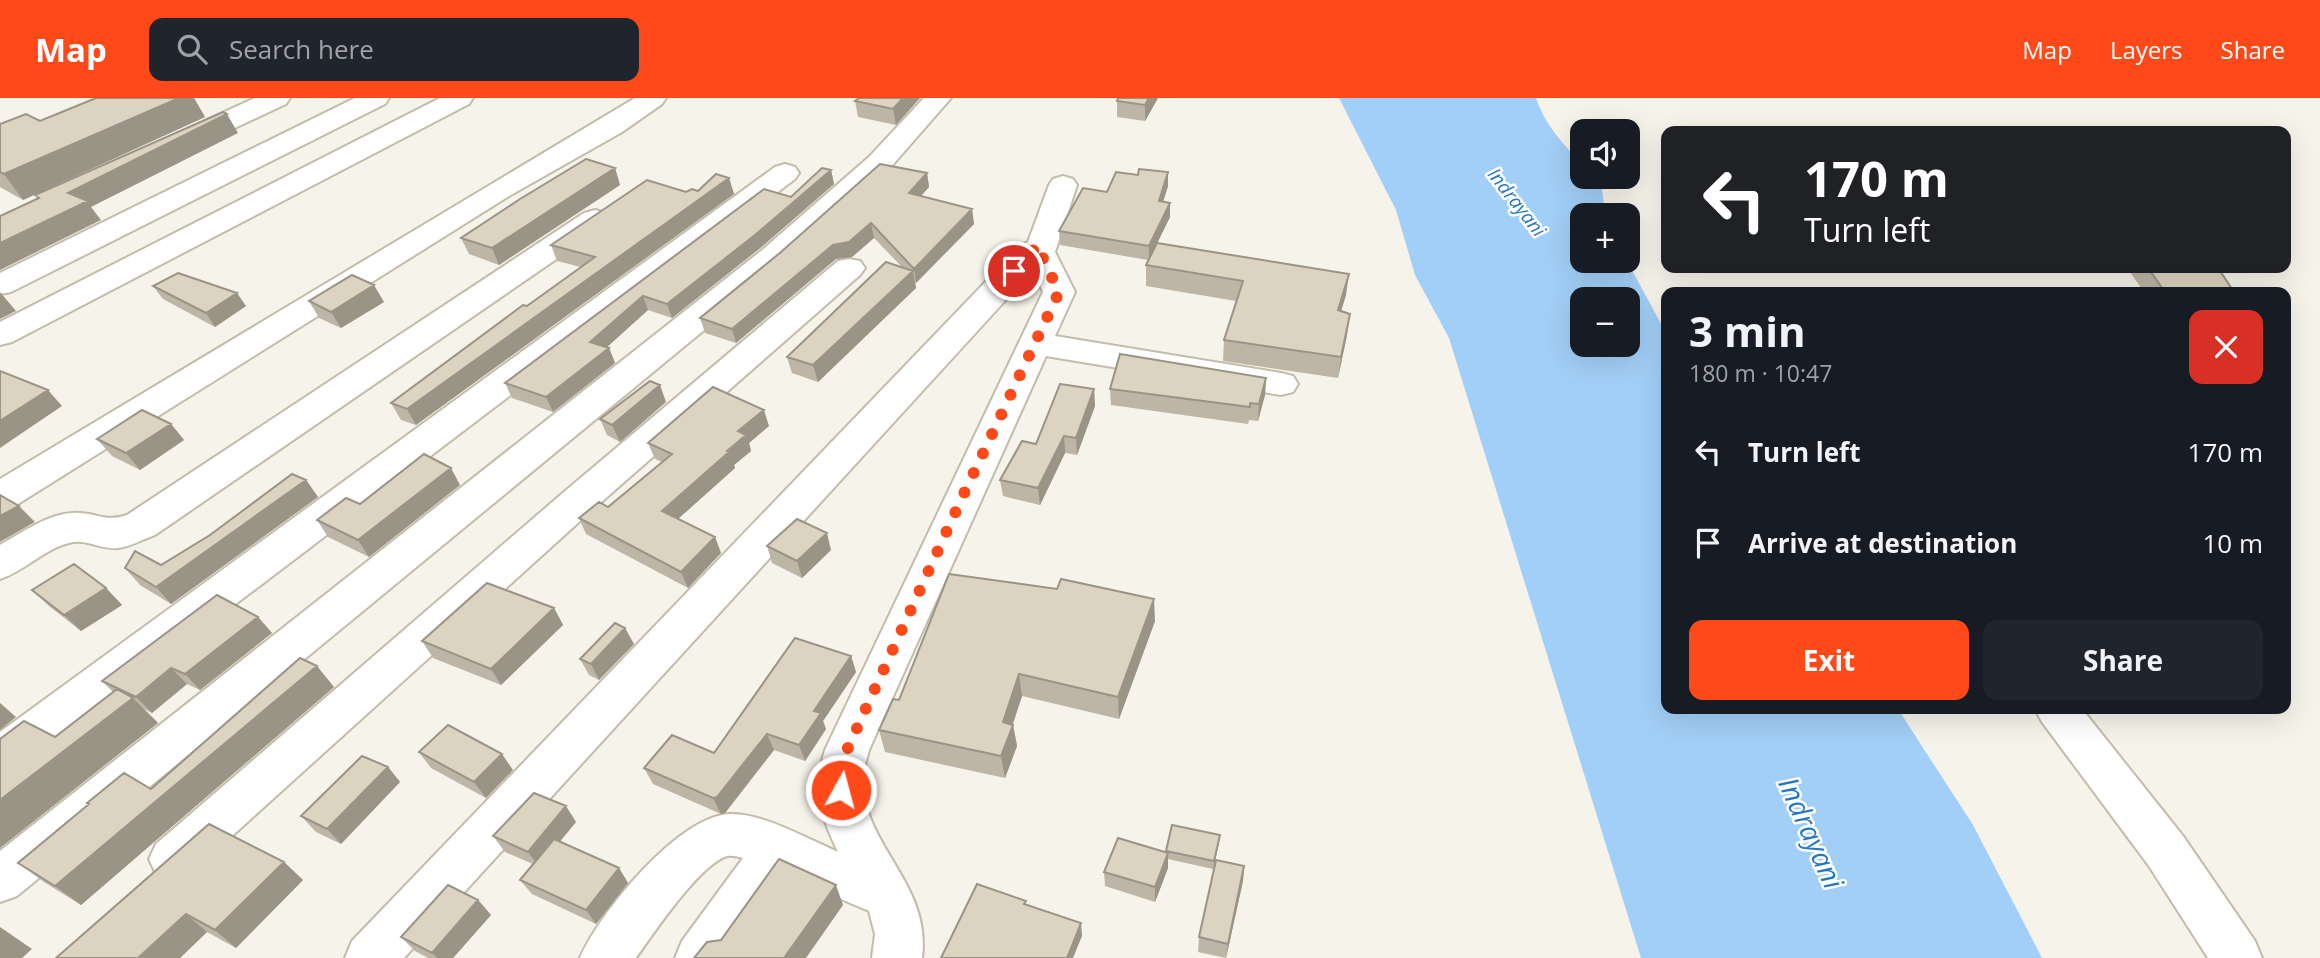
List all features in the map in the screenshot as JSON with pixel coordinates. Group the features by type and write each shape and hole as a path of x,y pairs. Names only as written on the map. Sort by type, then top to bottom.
{"street":[{"path":"164,150 277,98"},
{"path":"0,285 376,98"},
{"path":"0,335 460,98"},
{"path":"0,497 499,190 612,126 653,98"},
{"path":"0,880 772,258 879,163 938,98"},
{"path":"0,757 785,173"},
{"path":"897,958 900,934 889,896 850,829 842,806 840,774 847,750 1059,292 1040,252 1063,185"},
{"path":"0,564 58,530 80,527 100,534 118,534 141,524 616,205"},
{"path":"370,958 840,454 1032,251 1042,247"},
{"path":"144,885 577,502 849,268"},
{"path":"1036,344 1281,384"},
{"path":"2061,714 2166,851 2237,958"},
{"path":"605,958 694,850 727,835 749,837 889,896"},
{"path":"700,958 778,849"}],"water":[{"name":"Indrayani","path":"1339,98 1536,98 1549,125 1570,151 1570,189 1602,189 1604,203 1570,203 1570,273 1634,273 1661,324 1661,714 1901,714 1973,825 2042,958 1641,958 1449,338 1415,275 1396,210"}],"building":[{"path":"96,98 179,98 4,174 0,172 0,124 26,114 40,121"},
{"path":"859,98 903,98 893,109 855,101"},
{"path":"1118,98 1149,98 1145,105 1117,101"},
{"path":"223,112 227,114 68,193 88,201 0,243 0,216 39,198 35,195"},
{"path":"586,159 615,168 492,248 461,238 520,199"},
{"path":"880,164 927,173 909,193 972,209 914,269 871,223 849,242 833,245 732,329 700,318 781,252"},
{"path":"822,168 831,170 755,235 667,304 643,296 590,342 609,348 546,397 505,383 764,189 791,197"},
{"path":"1139,169 1168,172 1159,201 1170,203 1149,246 1059,231 1083,188 1107,192 1116,172 1138,175"},
{"path":"716,174 729,178 407,409 391,403 523,305 527,306 595,257 551,245 647,180 686,192 692,189 698,191"},
{"path":"1157,243 1349,274 1338,310 1350,314 1341,357 1224,340 1243,281 1146,265"},
{"path":"886,262 913,271 813,365 787,357"},
{"path":"178,273 237,293 206,313 153,286"},
{"path":"2152,273 2221,273 2231,287 2161,287"},
{"path":"352,275 374,285 331,312 309,301"},
{"path":"1120,354 1266,378 1259,404 1250,403 1250,407 1110,389"},
{"path":"0,371 48,390 0,421"},
{"path":"650,381 660,385 612,425 600,419"},
{"path":"1060,384 1094,389 1076,438 1064,436 1038,488 1000,480 1022,441 1036,444"},
{"path":"713,387 764,410 738,431 746,435 727,451 729,452 662,511 715,537 681,572 579,518 599,502 608,507 672,454 648,443"},
{"path":"142,410 171,424 126,453 97,439"},
{"path":"424,454 451,468 358,540 317,520 346,498 360,504"},
{"path":"292,474 306,480 156,587 125,568 135,551 161,565 210,535"},
{"path":"0,495 19,506 0,516"},
{"path":"797,519 827,533 797,561 767,546"},
{"path":"74,564 106,588 64,615 32,590"},
{"path":"949,574 1057,589 1061,579 1154,599 1118,697 1019,674 1003,722 1013,725 1001,756 879,730 893,699 899,700"},
{"path":"487,583 554,608 491,669 422,641"},
{"path":"217,595 258,617 185,674 171,668 136,697 102,681"},
{"path":"615,623 625,628 591,664 580,659"},
{"path":"795,638 851,656 814,711 821,713 799,745 767,734 717,797 713,798 644,768 672,735 714,753"},
{"path":"300,658 317,666 55,886 18,863 124,773 151,789"},
{"path":"117,689 133,698 0,800 0,739 24,721 55,737"},
{"path":"448,725 502,754 474,782 419,752"},
{"path":"362,756 388,767 327,829 301,816"},
{"path":"534,793 566,806 528,852 493,836"},
{"path":"209,824 284,862 215,930 186,914 138,958 56,958"},
{"path":"1172,825 1220,835 1214,861 1166,851"},
{"path":"1118,838 1168,853 1155,887 1104,872"},
{"path":"554,839 619,868 586,910 520,880"},
{"path":"779,859 836,885 784,958 694,958 707,942 721,940"},
{"path":"1216,860 1244,866 1228,944 1199,937"},
{"path":"977,884 1026,901 1024,904 1081,923 1067,958 941,958"},
{"path":"448,885 478,900 432,953 401,937"}],"route":[{"path":"841,790 840,774 847,750 1059,292 1040,252 1042,247 1032,251 1014,271"}]}
